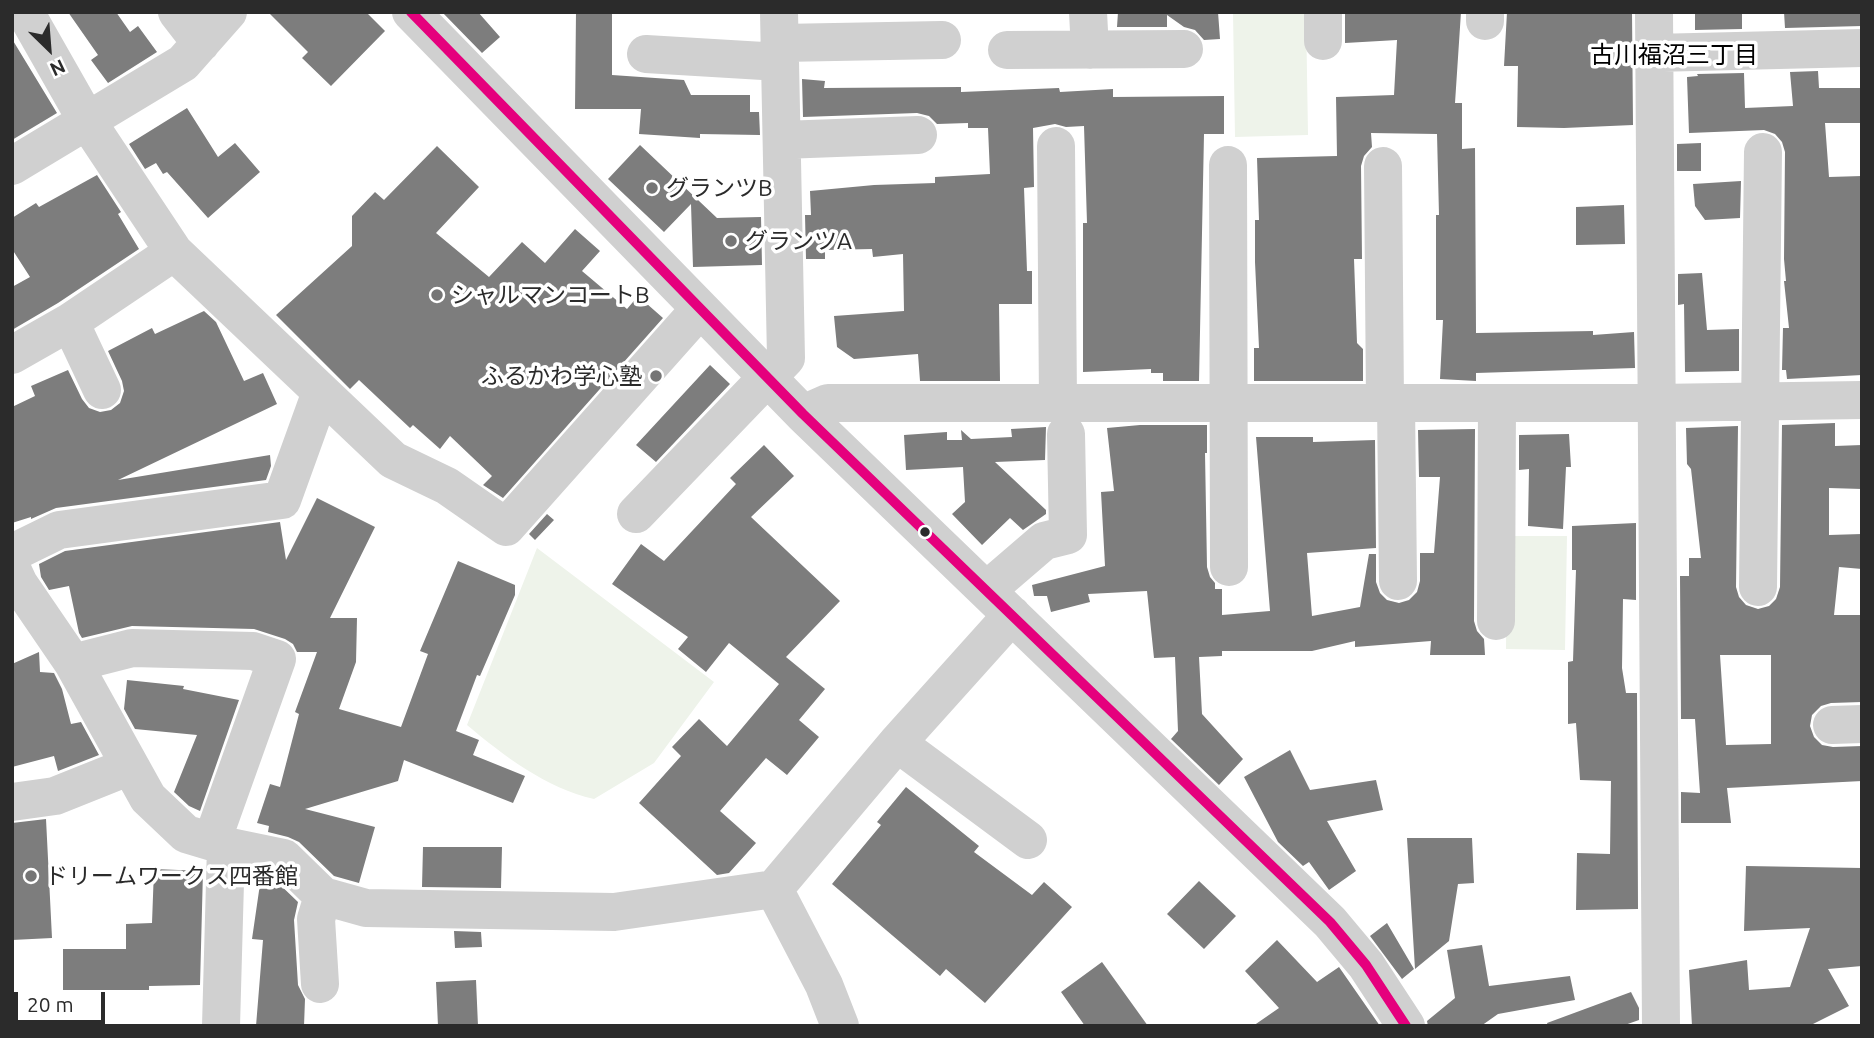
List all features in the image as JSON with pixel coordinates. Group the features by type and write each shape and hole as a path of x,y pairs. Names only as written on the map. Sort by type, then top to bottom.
{"street":[{"path":"25,12 87,121 174,251 393,460 447,486 506,527 700,309"},
{"path":"177,12 201,43"},
{"path":"12,166 183,63 228,12"},
{"path":"411,12 803,414 1330,922 1366,965 1406,1026"},
{"path":"1088,12 1090,50"},
{"path":"1654,12 1661,1026"},
{"path":"646,54 780,39 942,40"},
{"path":"636,514 786,358 780,39"},
{"path":"1653,52 1862,48"},
{"path":"1007,50 1184,49"},
{"path":"782,140 918,135"},
{"path":"321,392 282,500 59,530 14,574 73,663 148,798 186,834 284,858 323,896 366,908 614,912 774,889 897,743 1044,541 1068,534 1062,418 1056,146"},
{"path":"1758,587 1763,152"},
{"path":"1228,164 1229,567"},
{"path":"1383,166 1398,581"},
{"path":"12,355 70,322 174,251"},
{"path":"70,322 102,390"},
{"path":"803,414 828,403 1062,418 1227,403 1862,400"},
{"path":"1496,621 1497,403"},
{"path":"73,663 132,648 253,651 276,659 219,844 221,1026"},
{"path":"897,743 1028,840"},
{"path":"12,802 55,796 130,766"},
{"path":"774,889 824,985 840,1026"},
{"path":"320,984 316,919 323,896"}],"shaded area":[{"path":"1233,12 1306,12 1308,135 1235,137"},
{"path":"1507,536 1567,536 1565,650 1506,649"},
{"path":"537,548 714,682 654,763 594,799 559,787 526,770 467,725"}],"building":[{"path":"68,12 116,12 130,32 138,26 157,52 108,83 91,60 98,55"},
{"path":"268,12 366,12 385,31 331,86 302,58 308,52"},
{"path":"442,12 478,12 500,37 482,53"},
{"path":"576,12 612,12 612,75 684,80 691,95 750,95 750,112 759,112 760,135 700,134 700,138 639,134 641,109 575,109"},
{"path":"1118,12 1218,12 1220,39 1204,40 1195,30 1184,27 1167,15 1167,27 1117,27"},
{"path":"1461,12 1455,103 1462,103 1462,149 1475,148 1476,333 1593,331 1593,335 1634,332 1635,368 1476,373 1476,381 1440,379 1443,320 1436,320 1436,215 1439,215 1437,134 1371,133 1372,147 1364,156 1361,166 1362,259 1354,259 1357,343 1363,349 1363,381 1254,381 1254,348 1259,348 1255,262 1255,220 1259,220 1257,158 1337,156 1336,97 1394,95 1397,40 1345,43 1345,14"},
{"path":"1507,12 1632,12 1633,125 1517,127 1518,66 1504,66"},
{"path":"1695,12 1742,12 1742,29 1695,30"},
{"path":"1784,12 1862,12 1862,26 1785,28"},
{"path":"12,39 57,113 12,140"},
{"path":"1818,71 1819,88 1862,88 1862,123 1825,123 1829,177 1862,176 1862,375 1787,379 1786,370 1782,370 1783,328 1789,328 1784,281 1785,152 1782,142 1775,134 1764,130 1689,133 1687,77 1698,76 1697,74 1744,73 1745,108 1793,106 1790,72"},
{"path":"802,79 825,81 824,88 961,87 961,92 1113,89 1113,97 1224,96 1224,134 1204,134 1199,381 1163,381 1163,373 1151,373 1151,369 1083,372 1083,223 1087,223 1084,126 1066,127 1055,124 1033,128 1034,187 1024,188 1027,271 1032,271 1032,304 999,304 1000,381 920,381 918,354 854,359 837,347 834,316 904,311 903,254 873,257 872,249 825,250 825,259 806,259 805,215 811,215 810,191 935,183 935,177 990,174 988,128 968,128 968,123 937,124 929,116 917,113 803,117"},
{"path":"187,108 218,157 235,143 260,172 208,218 167,172 163,174 156,163 145,169 129,144"},
{"path":"1701,143 1701,171 1677,171 1677,144"},
{"path":"640,145 717,218 761,217 762,265 693,267 691,204 664,232 608,179"},
{"path":"437,146 479,187 436,233 489,277 522,242 545,263 575,229 600,251 582,271 627,309 638,296 663,318 503,498 483,485 492,476 450,436 440,449 413,425 410,428 359,380 350,389 276,315 352,246 352,216 375,192 384,200"},
{"path":"97,175 121,212 118,214 139,249 12,330 12,287 30,277 12,249 12,218 36,203 39,207"},
{"path":"1741,181 1740,218 1705,220 1695,206 1693,184"},
{"path":"1624,205 1625,244 1576,245 1576,207"},
{"path":"1702,273 1707,330 1739,329 1739,371 1685,372 1684,304 1678,305 1678,274"},
{"path":"204,311 216,322 244,381 263,373 277,404 118,480 270,455 271,466 266,480 56,508 31,519 12,523 12,407 35,396 31,386 68,370 89,408 100,412 111,410 120,403 124,391 108,351 152,328 155,334"},
{"path":"710,365 730,384 656,462 636,445"},
{"path":"1835,423 1835,446 1862,445 1862,489 1829,488 1829,535 1862,534 1862,569 1839,567 1834,615 1862,615 1862,702 1821,706 1812,715 1810,726 1814,737 1822,745 1862,746 1862,781 1727,788 1731,823 1681,823 1681,792 1700,793 1695,719 1681,719 1680,576 1689,576 1689,558 1701,558 1691,469 1687,464 1686,428 1738,426 1736,587 1739,597 1746,605 1758,609 1769,606 1776,599 1780,587 1782,425","holes":["1720,655 1771,655 1771,744 1726,745"]},
{"path":"1207,425 1207,567 1215,589 1222,589 1222,615 1270,611 1256,437 1313,437 1313,442 1375,440 1376,548 1307,553 1312,616 1360,607 1369,554 1376,554 1376,582 1380,593 1387,600 1399,603 1409,600 1417,592 1420,581 1420,553 1434,553 1440,477 1419,477 1418,430 1475,429 1474,621 1477,631 1484,639 1485,655 1430,655 1431,641 1355,647 1355,641 1312,651 1222,651 1222,656 1199,657 1202,714 1243,759 1219,785 1171,739 1178,731 1175,657 1154,658 1147,591 1088,594 1090,602 1051,612 1047,596 1034,596 1032,585 1105,566 1101,492 1114,491 1107,428"},
{"path":"1046,427 1045,460 995,462 1046,510 1046,514 1023,530 1010,518 982,545 952,514 965,502 963,467 906,470 904,435 947,432 947,440 962,440 961,430 971,439 1012,437 1011,429"},
{"path":"1569,434 1571,467 1566,467 1563,529 1528,526 1529,469 1519,470 1519,435"},
{"path":"764,445 794,476 751,517 840,601 786,657 825,689 799,720 819,737 787,775 766,758 720,811 756,843 729,873 717,875 639,803 681,756 672,747 699,719 727,746 779,684 729,643 706,672 678,649 688,637 612,584 641,544 664,561 736,484 730,478"},
{"path":"317,498 375,527 330,618 357,618 356,662 339,709 401,727 428,654 420,651 458,561 515,585 515,595 480,676 477,675 456,731 479,740 473,755 525,776 513,803 404,760 398,781 305,809 375,827 359,883 334,876 299,842 268,832 269,826 257,823 270,784 280,787 299,714 295,712 317,652 297,652 293,644 285,639 254,629 132,626 82,638 69,586 49,590 41,577 39,564 65,551 280,522 286,560"},
{"path":"547,514 554,520 535,540 529,534"},
{"path":"1636,523 1636,600 1623,599 1622,668 1626,693 1637,693 1638,909 1576,910 1577,853 1610,854 1611,781 1580,780 1576,723 1568,724 1568,662 1573,661 1576,570 1572,570 1572,526"},
{"path":"39,652 40,672 54,673 62,689 71,724 81,722 99,755 58,771 54,756 12,767 12,664"},
{"path":"127,680 184,686 183,689 239,700 200,811 189,806 174,792 197,735 135,729 124,709"},
{"path":"1290,750 1310,790 1376,780 1383,810 1327,821 1356,871 1329,890 1309,862 1303,866 1278,842 1244,777"},
{"path":"906,787 979,846 974,852 1032,895 1044,882 1072,907 985,1003 946,969 940,976 832,884 881,825 877,822"},
{"name":"ドリームワークス四番館","path":"46,819 52,938 12,940 12,823"},
{"path":"1407,838 1472,838 1474,883 1458,884 1449,941 1415,969"},
{"path":"423,847 502,847 501,888 422,887"},
{"path":"1746,866 1862,868 1862,966 1828,969 1849,1006 1809,1026 1692,1026 1689,970 1747,960 1749,990 1790,987 1810,928 1744,931"},
{"path":"154,869 203,871 200,985 149,986 149,990 63,990 63,949 126,949 126,924 152,923"},
{"path":"258,875 273,878 298,902 294,920 298,985 305,999 304,1026 256,1026 263,940 252,939 260,884 257,883"},
{"path":"1199,881 1236,916 1204,949 1167,914"},
{"path":"1387,923 1414,969 1402,979 1370,936"},
{"path":"454,931 481,932 482,947 455,948"},
{"path":"1277,940 1317,982 1339,967 1380,1026 1253,1026 1279,1008 1245,971"},
{"path":"1482,945 1489,986 1570,976 1575,1000 1498,1014 1481,1026 1428,1026 1427,1021 1455,998 1447,950"},
{"path":"1102,962 1148,1026 1085,1026 1061,992"},
{"path":"476,980 478,1026 438,1026 436,982"},
{"path":"1631,992 1639,1008 1639,1020 1622,1026 1548,1026 1547,1023"}],"transit line":[{"path":"411,12 803,414 1330,922 1366,965 1406,1026"}],"place":[{"name":"グランツB","path":"652,188"},
{"name":"グランツA","path":"731,241"},
{"name":"シャルマンコートB","path":"437,295"},
{"name":"ふるかわ学心塾","path":"656,376"},
{"name":"ドリームワークス四番館","path":"31,876"}],"district":[{"name":"古川福沼三丁目","path":"1674,55"}]}
